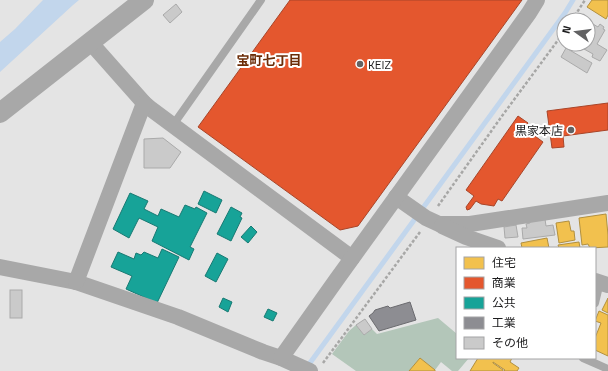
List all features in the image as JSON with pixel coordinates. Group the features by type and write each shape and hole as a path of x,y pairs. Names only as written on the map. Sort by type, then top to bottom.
{"street":[{"path":"0,113 144,0"},
{"path":"288,361 352,258 401,201 529,13 536,0"},
{"path":"90,42 144,103 352,258"},
{"path":"76,282 81,256 144,103"},
{"path":"401,201 432,221 466,237 495,247"},
{"path":"432,221 470,224 608,203"},
{"path":"0,267 76,282 178,316 288,361 316,368"}],"lane":[{"path":"173,125 261,0"},
{"path":"596,300 601,283"},
{"path":"585,359 608,369"}],"path":[{"path":"577,12 585,0"},
{"path":"316,368 432,221 436,208 556,43"}],"green space":[{"path":"438,318 456,333 456,359 468,359 458,371 452,371 441,362 435,370 420,358 409,371 356,371 332,354 349,331 356,325 364,335 372,329 377,334"}],"water":[{"path":"43,0 79,0 0,72 0,42"}],"building: 住宅":[{"path":"592,0 608,0 608,15 606,19 596,12 587,7"},
{"path":"606,214 608,247 596,248 590,247 588,244 582,245 579,218"},
{"path":"569,221 571,231 574,231 575,240 559,243 556,223"},
{"path":"547,238 549,247 522,247 521,243"},
{"path":"579,242 580,247 559,247 558,245"},
{"path":"608,298 608,313 602,310"},
{"path":"599,311 608,315 608,356 596,350 596,336 601,323 596,321"},
{"path":"420,358 435,370 435,371 409,371"},
{"path":"477,359 512,359 510,362 519,368 517,371 504,371 505,370 493,362 503,371 470,371"}],"building: 商業":[{"name":"KEIZ","path":"290,0 522,0 358,226 340,230 198,127"},
{"path":"608,103 608,130 563,136 564,147 552,148 547,111"},
{"path":"518,116 528,123 524,128 543,142 502,201 498,199 494,206 481,204 476,201 470,209 467,210 466,207 474,196 466,190"}],"building: 公共":[{"path":"204,191 222,200 216,213 198,204"},
{"path":"130,193 148,201 144,209 158,216 161,209 179,217 185,205 195,209 196,207 207,213 190,247 194,249 189,260 152,241 158,227 139,218 129,238 113,229"},
{"path":"231,207 242,213 240,217 242,218 231,241 217,234"},
{"path":"251,226 257,232 248,243 241,237"},
{"path":"162,249 179,257 157,303 126,289 132,276 111,267 118,252 134,259 136,253 141,255 144,252 158,258"},
{"path":"217,253 228,259 216,282 205,276"},
{"path":"223,298 232,302 228,312 219,307"},
{"path":"268,309 277,313 273,321 264,317"}],"building: 工業":[{"path":"410,302 416,320 379,331 369,316 375,310 388,306 390,308"}],"building: その他":[{"path":"176,4 182,12 170,23 163,15"},
{"path":"600,24 605,30 597,44 607,50 600,61 592,57 593,54 589,52 596,52 596,26 598,27"},
{"path":"564,52 573,52 592,63 587,73 561,57"},
{"path":"163,138 181,152 170,168 144,168 144,139"},
{"path":"545,219 546,226 553,225 555,235 523,239 522,228 527,228 526,224 530,223 530,221"},
{"path":"516,225 518,237 505,238 504,227"},
{"path":"10,290 22,290 22,318 10,318"},
{"path":"365,319 372,329 364,335 356,325"}],"waterway":[{"path":"307,367 573,0"}],"place":[{"name":"KEIZ","path":"360,64"},
{"name":"黒家本店","path":"571,130"}],"district":[{"name":"宝町七丁目","path":"269,60"}]}
